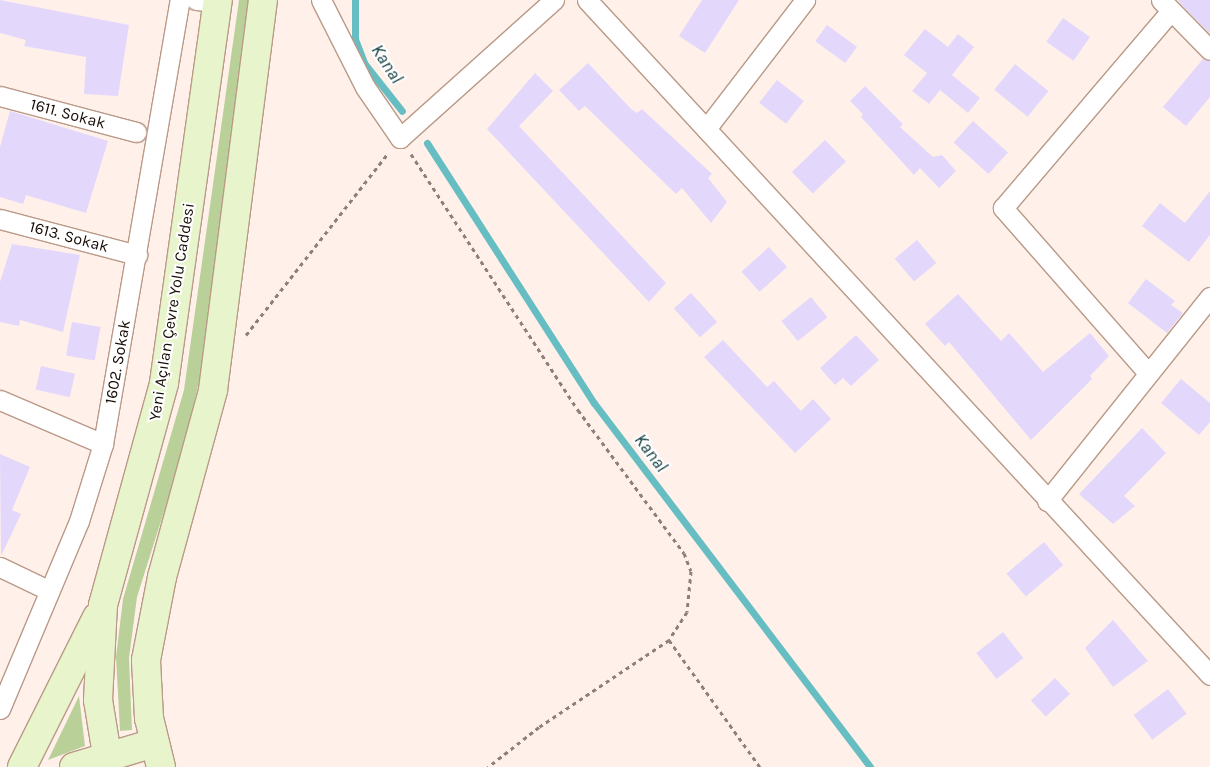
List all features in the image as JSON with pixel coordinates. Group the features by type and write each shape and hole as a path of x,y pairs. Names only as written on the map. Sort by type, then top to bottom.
{"main road":[{"path":"74,767 158,755 146,692 151,624 206,425 218,353 263,0"},
{"name":"Yeni Açılan Çevre Yolu Caddesi","path":"108,761 98,700 103,605 164,383 211,1"},
{"path":"22,767 103,605"}],"street":[{"name":"1602. Sokak","path":"0,709 79,521 103,444 180,0"},
{"path":"321,0 365,87 400,138 554,0"},
{"path":"588,0 1047,501 1210,675"},
{"path":"706,129 804,0"},
{"path":"1148,373 1003,208 1165,6 1210,50"},
{"name":"1611. Sokak","path":"0,96 136,132"},
{"name":"1613. Sokak","path":"0,219 137,255"},
{"path":"1047,501 1210,297"},
{"path":"0,400 103,444"},
{"path":"0,566 50,591"}],"path":[{"path":"218,353 254,328 269,311 400,138 578,410 684,553 692,586 688,612 669,640 539,727 488,767"},
{"path":"669,640 760,767"}],"green space":[{"path":"239,0 254,0 206,350 184,448 137,597 129,658 132,730 120,731 116,657 123,599 184,390"},
{"path":"79,696 85,746 48,760"}],"building":[{"path":"0,0 129,25 118,96 84,94 86,57 24,46 26,40 0,33"},
{"path":"702,0 739,0 705,53 679,36"},
{"path":"1178,0 1210,0 1210,34 1182,5"},
{"path":"1063,18 1090,37 1073,61 1046,42"},
{"path":"827,25 857,47 845,63 815,41"},
{"path":"925,29 948,47 958,34 974,47 952,75 980,98 968,113 940,90 929,104 912,91 927,73 904,55"},
{"path":"1203,59 1210,61 1210,97 1186,126 1163,107"},
{"path":"588,63 631,109 637,113 642,109 712,174 708,178 727,202 711,223 682,188 676,194 585,106 579,111 559,90"},
{"path":"1015,64 1048,91 1028,117 994,90"},
{"path":"535,73 553,91 519,126 666,283 649,302 487,129"},
{"path":"777,80 804,101 786,124 759,103"},
{"path":"865,86 903,124 900,127 933,157 942,155 956,171 939,188 920,168 914,175 861,117 863,114 850,101"},
{"path":"10,111 108,141 86,213 26,195 23,204 0,197 0,147"},
{"path":"973,121 1008,152 989,174 954,143"},
{"path":"825,140 846,162 813,194 792,172"},
{"path":"1210,191 1210,235 1189,262 1142,226 1160,203 1185,223"},
{"path":"917,240 936,263 914,282 895,259"},
{"path":"12,244 80,255 63,332 20,320 19,326 0,322 0,282"},
{"path":"769,247 787,267 760,292 742,272"},
{"path":"1146,279 1175,301 1171,305 1183,313 1167,333 1128,303"},
{"path":"691,293 717,322 700,337 674,308"},
{"path":"958,294 1001,341 1009,333 1043,372 1090,333 1109,356 1090,376 1092,379 1031,440 949,342 945,346 925,324"},
{"path":"811,297 827,317 798,341 781,321"},
{"path":"72,322 101,327 95,361 66,355"},
{"path":"856,335 879,360 851,386 843,378 835,385 820,368"},
{"path":"723,340 767,387 774,381 801,411 813,399 831,419 795,453 704,357"},
{"path":"41,366 75,374 70,397 36,389"},
{"path":"1181,379 1210,403 1210,422 1199,435 1161,403"},
{"path":"1142,428 1166,453 1124,496 1135,506 1113,524 1079,494"},
{"path":"0,454 30,467 12,510 21,514 1,556"},
{"path":"1044,542 1063,565 1026,596 1006,573"},
{"path":"1113,620 1148,661 1113,687 1085,648"},
{"path":"1003,632 1023,658 997,679 976,653"},
{"path":"1055,678 1070,694 1046,717 1031,701"},
{"path":"1168,689 1187,714 1152,740 1134,715"}],"waterway":[{"name":"Kanal","path":"355,0 355,39 364,63 402,111"},
{"name":"Kanal","path":"427,143 594,403 870,767"}]}
